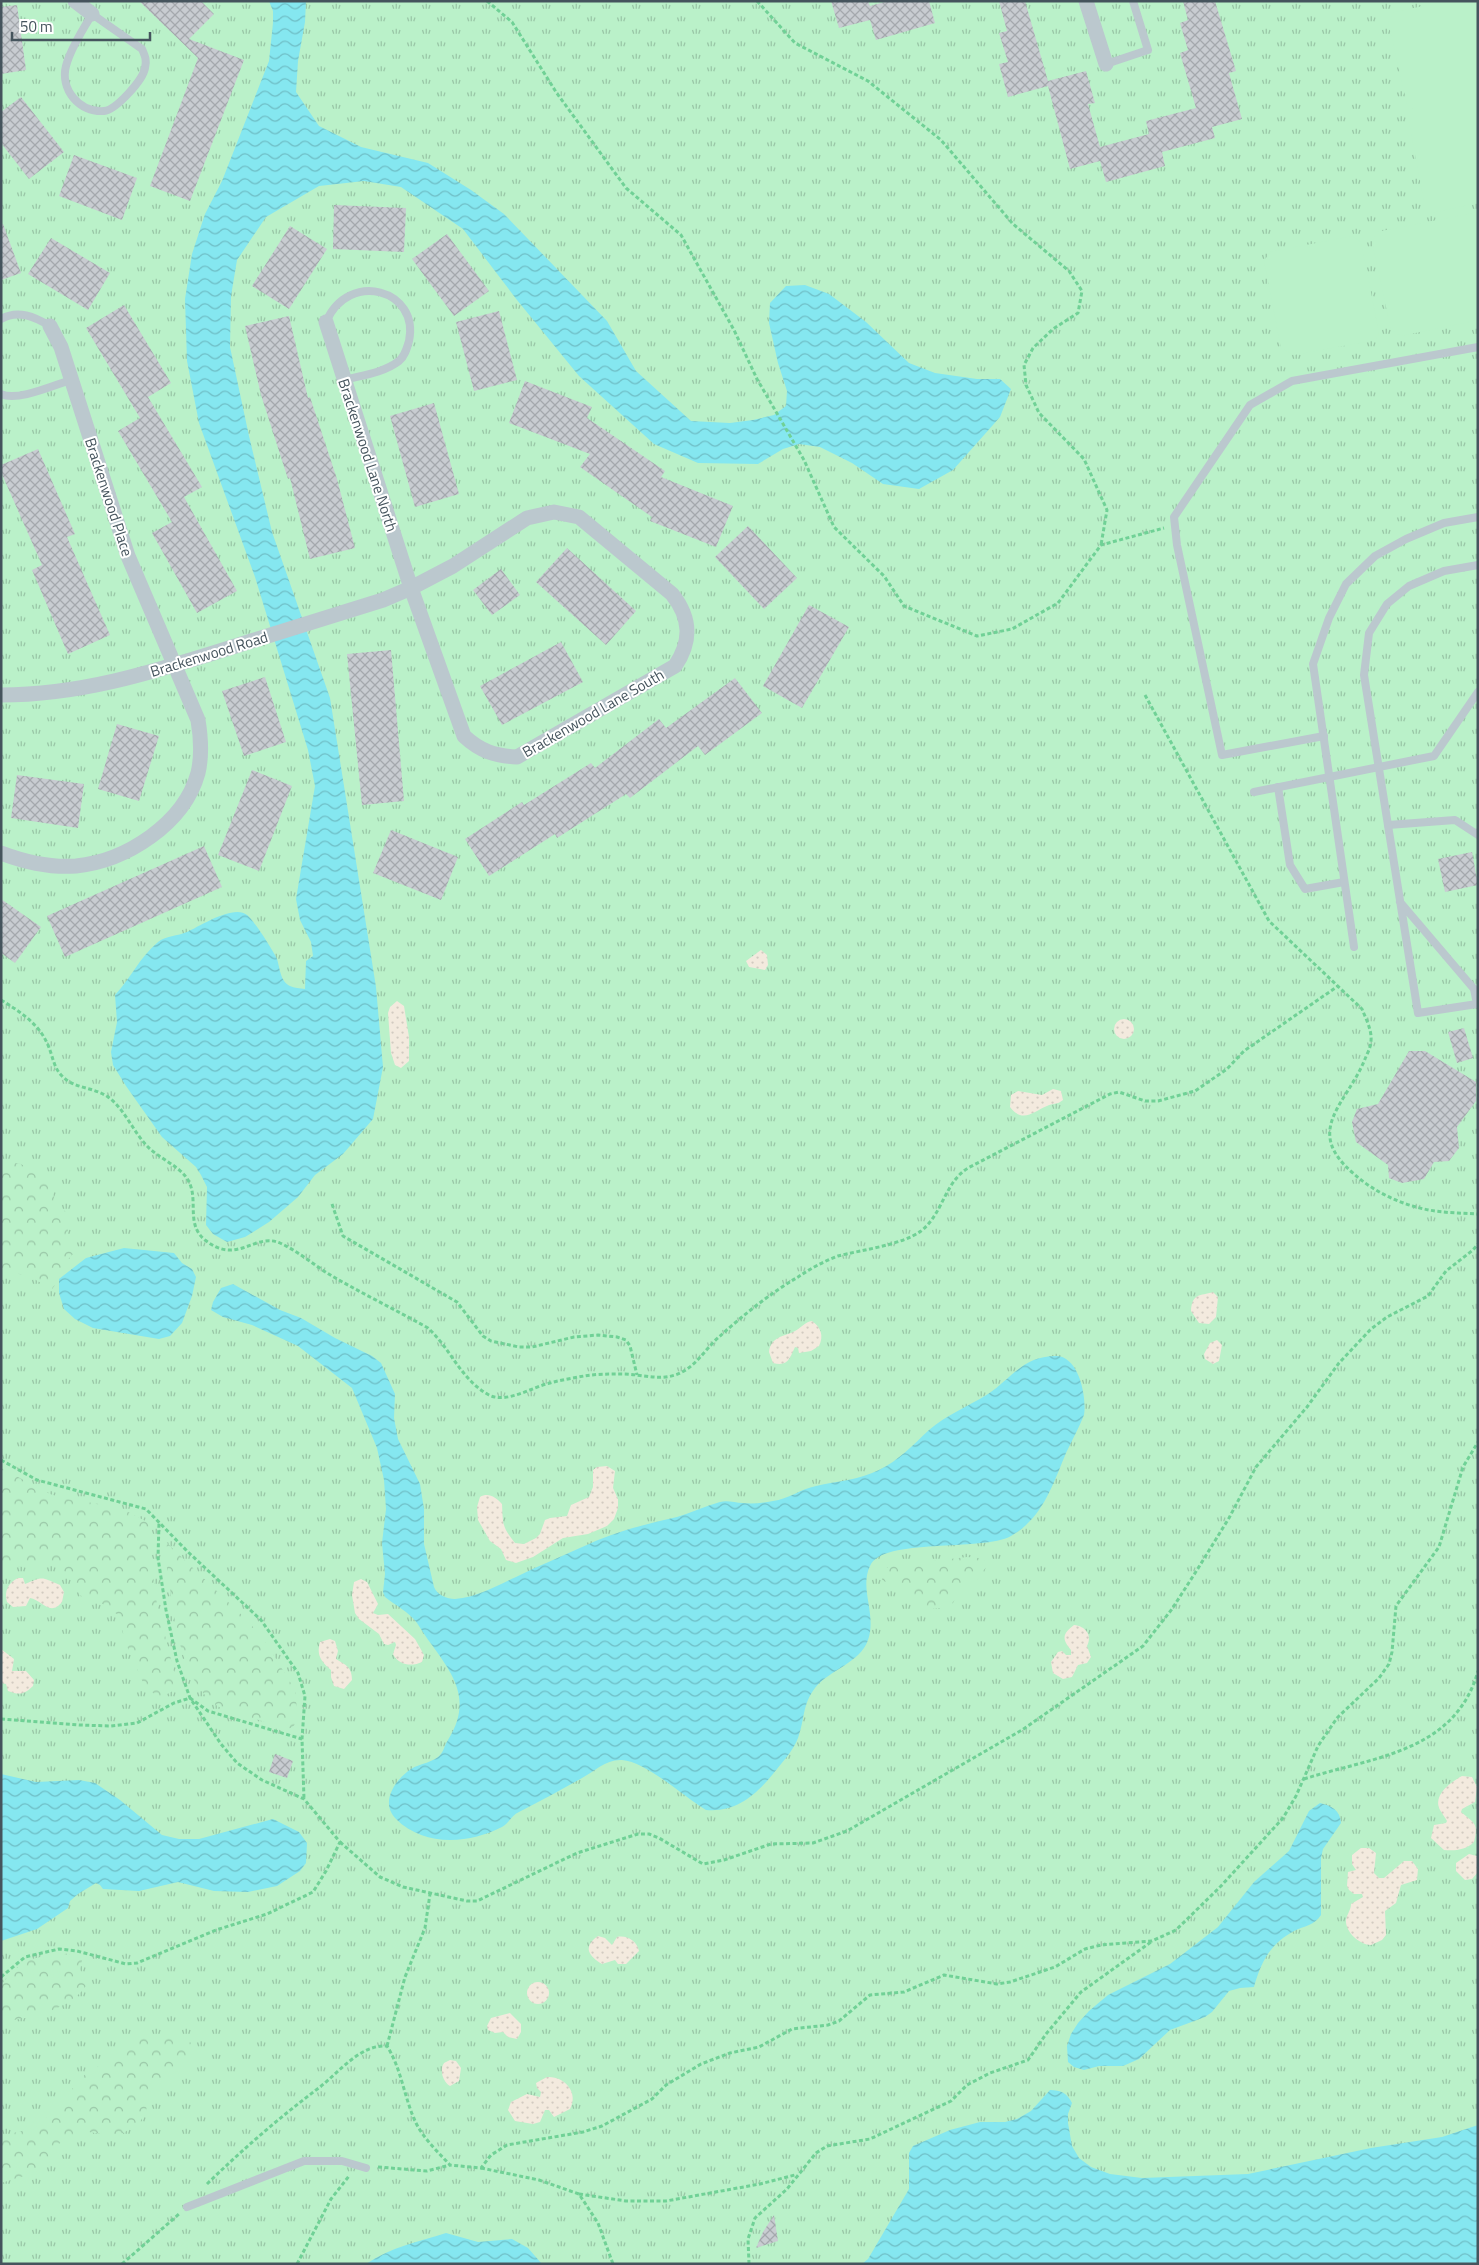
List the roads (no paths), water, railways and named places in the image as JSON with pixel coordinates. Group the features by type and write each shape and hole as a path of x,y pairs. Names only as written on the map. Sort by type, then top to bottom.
{"street":[{"path":"75,1 92,14"},
{"path":"1086,1 1106,64"},
{"name":"Brackenwood Lane North","path":"326,322 411,588"},
{"name":"Brackenwood Place","path":"1,853 45,865 68,866 91,863 120,854 145,840 168,821 187,798 200,762 198,720 128,556 61,347 50,326"},
{"name":"Brackenwood Lane South","path":"546,513 566,513 579,517 672,594 686,616 687,644 675,666 517,757 502,756 488,753 475,746 464,736 411,588 453,566 527,518 546,513"},
{"name":"Brackenwood Road","path":"1,695 32,695 72,691 175,665 382,600 411,588"}],"lane":[{"path":"1106,64 1148,50 1133,1"},
{"path":"92,14 142,49 146,58 145,70 124,99 106,111 83,107 73,98 64,81 66,66 92,14"},
{"path":"326,322 332,309 345,296 364,290 385,294 398,302 406,314 410,334 407,349 401,359 386,369 344,380"},
{"path":"1,318 31,315 50,326"},
{"path":"1324,736 1222,755 1174,517 1250,405 1292,380 1478,346"},
{"path":"1,394 7,396 33,392 71,380"},
{"path":"1354,947 1313,664 1328,618 1346,584 1375,556 1398,542 1444,523 1478,517"},
{"path":"1400,902 1474,989 1477,1004 1418,1013 1378,768 1364,675 1369,633 1387,604 1409,586 1444,571 1478,564"},
{"path":"1254,792 1434,756 1478,692"},
{"path":"1278,787 1290,865 1305,889 1344,882"},
{"path":"1388,825 1455,820 1478,835"},
{"path":"187,2207 304,2161 342,2161 366,2168"}],"water":[{"path":"269,1 306,1 296,92 319,126 361,147 428,163 471,190 504,214 607,321 636,371 691,421 730,423 753,420 774,415 786,406 787,391 778,363 769,323 770,303 786,286 805,285 829,294 866,322 909,363 935,373 977,379 1000,379 1011,389 1000,417 953,470 919,489 883,484 852,463 820,447 799,444 783,449 758,464 698,463 654,444 579,376 517,300 463,229 401,187 364,181 319,186 266,217 237,260 231,296 230,347 272,532 330,698 376,987 383,1067 373,1119 343,1154 315,1175 298,1197 269,1222 245,1237 227,1242 213,1234 206,1225 207,1187 201,1175 196,1167 162,1137 113,1065 111,1052 117,1022 115,995 151,948 161,940 187,932 226,914 241,912 250,918 263,936 277,959 282,978 290,986 305,989 306,961 313,956 311,942 300,920 296,899 315,786 308,750 255,577 199,423 187,361 185,299 192,254 205,214 222,181 269,61 273,11"},
{"path":"124,1248 174,1253 182,1263 192,1269 196,1277 192,1296 182,1323 170,1336 159,1339 93,1328 75,1319 64,1309 59,1293 59,1279 86,1258"},
{"path":"233,1284 280,1310 301,1318 335,1338 372,1356 381,1363 395,1394 394,1418 398,1439 420,1484 424,1509 424,1544 434,1587 440,1594 452,1599 487,1591 600,1539 643,1525 677,1517 720,1502 769,1502 810,1487 856,1478 871,1473 899,1457 929,1430 950,1415 988,1394 1026,1364 1045,1357 1056,1356 1064,1358 1076,1370 1083,1388 1084,1415 1046,1499 1022,1529 1011,1536 997,1541 893,1551 879,1557 870,1566 866,1584 871,1621 868,1640 864,1648 851,1661 828,1676 815,1688 808,1700 794,1746 763,1786 747,1799 728,1808 706,1810 654,1773 632,1762 616,1760 601,1766 517,1813 502,1827 489,1833 461,1839 433,1838 407,1828 396,1819 391,1812 389,1798 395,1785 405,1773 435,1759 441,1754 455,1726 460,1701 458,1690 448,1668 417,1623 406,1612 385,1597 383,1592 385,1574 382,1543 386,1509 384,1480 377,1448 352,1388 298,1346 252,1325 223,1317 211,1310 221,1288"},
{"path":"1,1774 36,1782 79,1780 95,1783 120,1800 162,1835 179,1839 199,1839 273,1819 299,1832 307,1843 306,1863 300,1871 277,1886 248,1892 214,1891 178,1882 139,1891 103,1889 96,1883 70,1901 68,1908 37,1929 1,1941"},
{"path":"1320,1803 1335,1809 1341,1823 1323,1849 1321,1858 1321,1915 1312,1923 1286,1936 1273,1948 1263,1962 1254,1987 1229,1991 1212,2012 1205,2017 1170,2030 1139,2059 1123,2066 1099,2066 1084,2070 1074,2067 1068,2062 1067,2046 1071,2034 1089,2011 1108,1995 1170,1964 1218,1927 1254,1882 1289,1851 1309,1811"},
{"path":"1050,2090 1063,2093 1072,2103 1068,2114 1068,2123 1072,2146 1079,2158 1091,2167 1110,2174 1142,2178 1248,2174 1371,2148 1442,2137 1478,2125 1478,2264 862,2264 868,2259 909,2189 909,2153 913,2146 950,2130 980,2122 1005,2122 1017,2119 1031,2111"},
{"path":"446,2233 478,2242 512,2239 528,2248 542,2264 366,2264 395,2249"}]}
